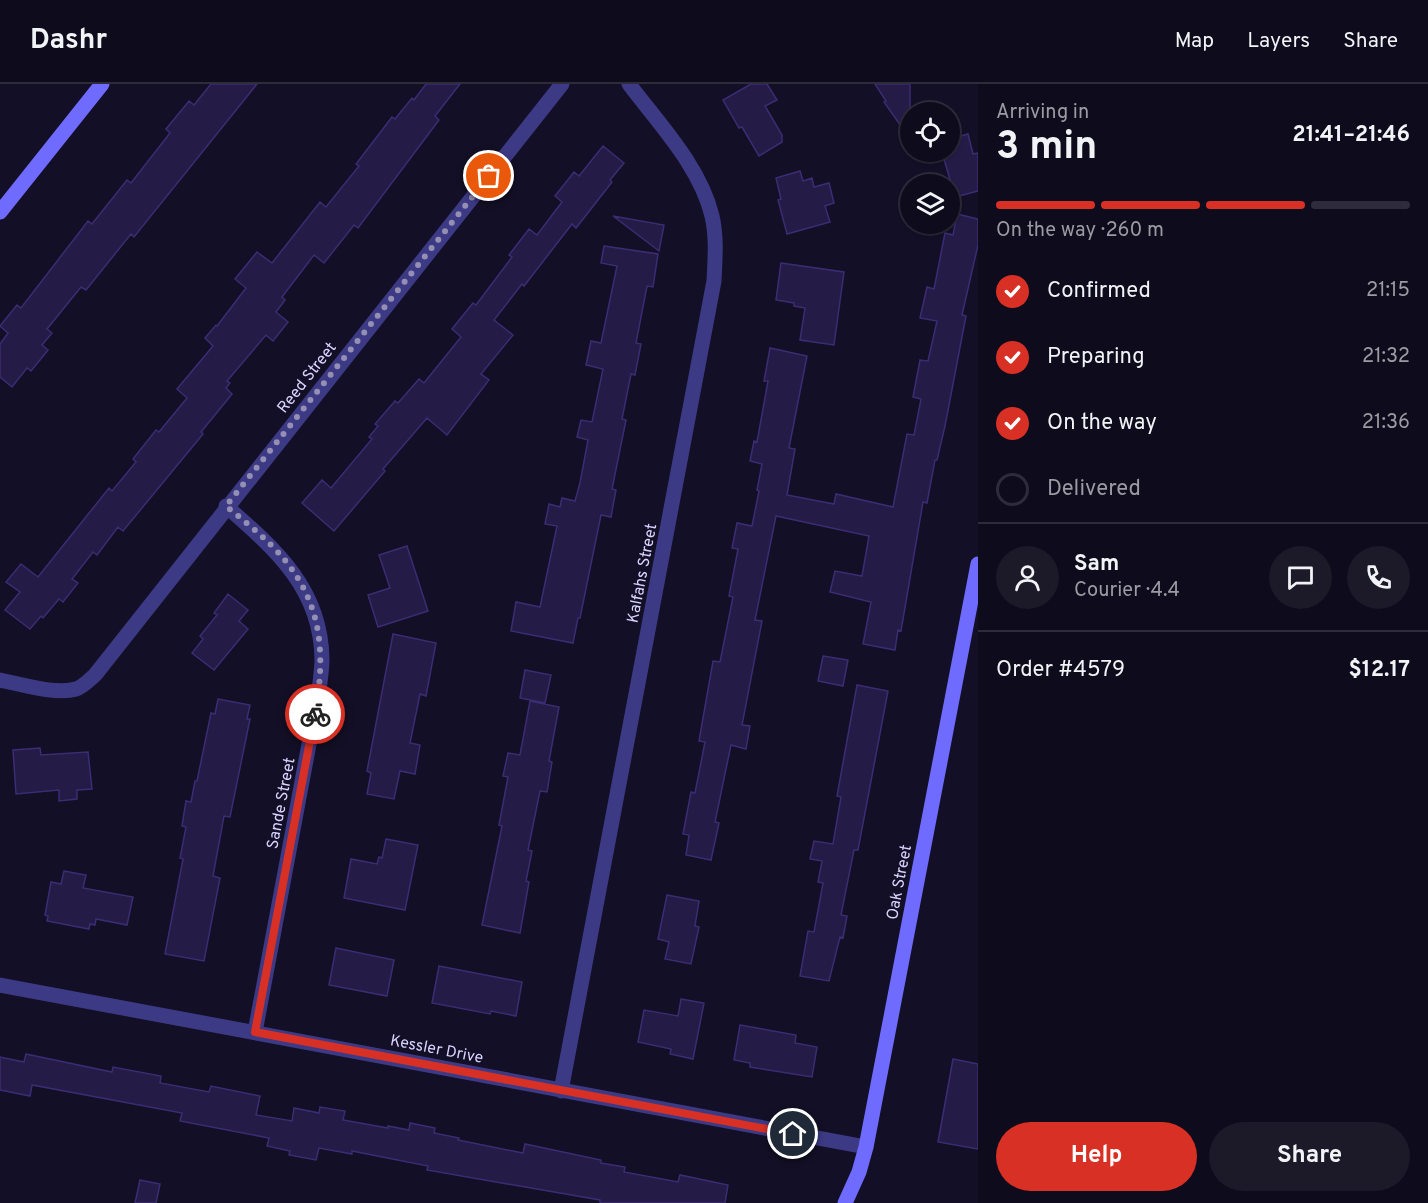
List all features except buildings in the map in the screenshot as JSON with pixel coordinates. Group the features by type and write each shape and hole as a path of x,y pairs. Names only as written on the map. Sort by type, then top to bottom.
{"street":[{"path":"0,212 102,84"},
{"name":"Reed Street","path":"0,680 42,689 76,689 95,675 226,506 562,84"},
{"name":"Kalfahs Street","path":"561,1090 714,280 716,249 712,217 702,187 687,162 629,84"},
{"name":"Sande Street","path":"226,506 272,546 289,565 313,609 318,625 322,658 319,691 255,1032"},
{"name":"Oak Street","path":"845,1203 859,1172 866,1147 978,564"},
{"name":"Kessler Drive","path":"0,985 866,1147"}],"way so far":[{"path":"315,714 322,658 318,625 313,609 289,565 272,546 226,506 489,176"}],"route":[{"path":"315,714 255,1032 793,1134"}]}
